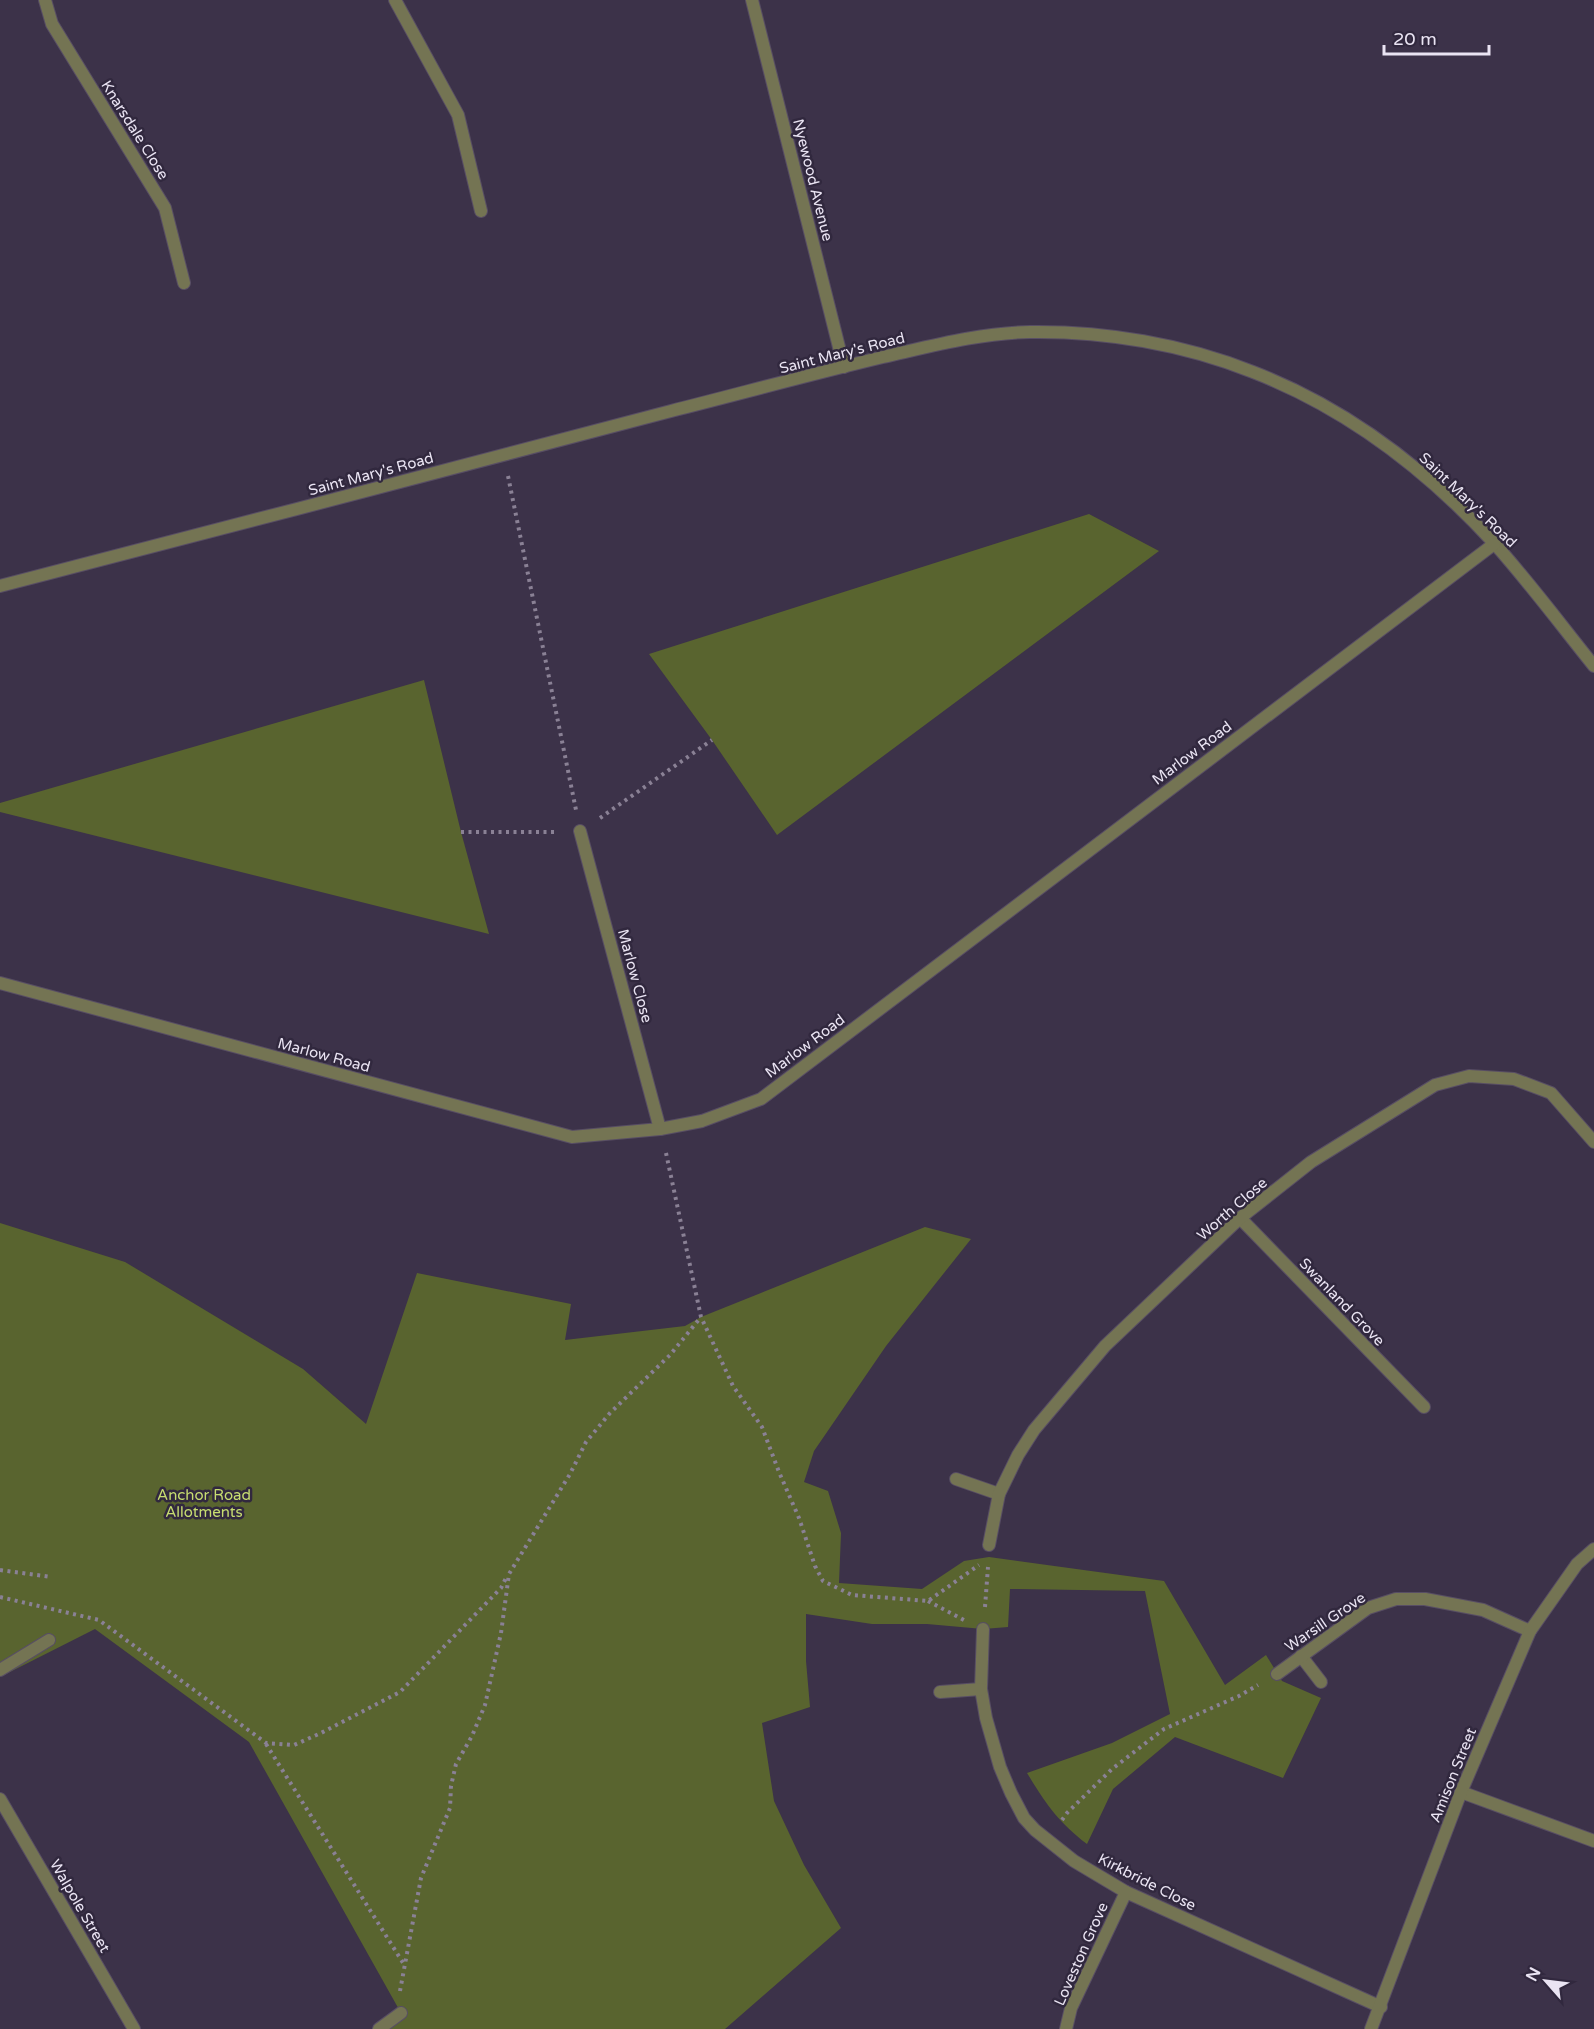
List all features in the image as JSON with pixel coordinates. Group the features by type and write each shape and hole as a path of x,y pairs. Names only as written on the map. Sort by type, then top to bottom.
{"street":[{"name":"Knarsdale Close","path":"45,0 52,24 165,208 184,283"},
{"path":"395,0 458,115 481,211"},
{"name":"Nyewood Avenue","path":"756,1 844,367"},
{"name":"Saint Mary's Road","path":"0,586 844,367 973,336 1030,332 1087,334 1132,339 1199,354 1253,372 1351,421 1396,453 1438,488 1494,544 1594,666"},
{"name":"Marlow Road","path":"0,983 572,1137 660,1129 702,1121 761,1099 1494,544"},
{"name":"Marlow Close","path":"580,831 660,1129"},
{"name":"Worth Close","path":"989,1551 999,1494 1018,1455 1034,1430 1105,1346 1239,1218 1311,1162 1435,1085 1469,1076 1514,1079 1551,1094 1594,1142"},
{"name":"Swanland Grove","path":"1239,1218 1424,1407"},
{"path":"956,1479 999,1494"},
{"name":"Amison Street","path":"1371,2029 1461,1792 1530,1631 1577,1563 1594,1549"},
{"name":"Warsill Grove","path":"1277,1674 1368,1608 1396,1599 1425,1599 1483,1610 1530,1631"},
{"name":"Kirkbride Close","path":"983,1629 981,1689 988,1728 1000,1767 1024,1818 1048,1841 1074,1861 1126,1892 1381,2007"},
{"path":"0,1670 49,1640"},
{"path":"1301,1656 1321,1682"},
{"path":"940,1692 981,1689"},
{"path":"1461,1792 1594,1841"},
{"name":"Walpole Street","path":"0,1799 134,2029"},
{"name":"Loveston Grove","path":"1066,2029 1071,2008 1126,1892"},
{"path":"379,2029 401,2013"}],"path":[{"path":"504,455 580,831"},
{"path":"461,832 580,831 712,740"},
{"path":"660,1129 701,1317 733,1386 762,1427 799,1518 815,1566 823,1581 852,1595 928,1601 983,1629 989,1551"},
{"path":"266,1743 294,1745 400,1692 501,1588 570,1474 586,1442 610,1413 670,1355 701,1317"},
{"path":"928,1601 989,1551"},
{"path":"0,1570 52,1577"},
{"path":"401,2013 400,1990 421,1878 450,1808 451,1786 456,1764 472,1736 485,1705 501,1633 508,1575"},
{"path":"0,1597 99,1620 266,1743 405,1966"},
{"path":"1048,1841 1067,1812 1112,1768 1164,1729 1239,1696 1277,1674"}],"green space":[{"path":"1089,514 1159,551 777,835 649,654"},
{"path":"424,680 461,832 489,934 0,812 0,803"},
{"name":"Anchor Road Allotments","path":"0,1223 125,1262 303,1369 366,1424 417,1273 571,1304 565,1340 685,1326 701,1317 925,1227 971,1239 886,1346 814,1451 804,1482 828,1491 841,1533 839,1583 922,1589 964,1561 989,1557 1164,1581 1225,1685 1266,1655 1282,1681 1321,1698 1283,1778 1175,1737 1113,1789 1087,1844 1053,1812 1027,1773 1112,1743 1170,1714 1145,1591 1010,1589 1008,1627 983,1629 927,1624 872,1624 806,1614 806,1661 810,1707 762,1723 774,1801 804,1865 841,1928 725,2029 379,2029 401,2013 249,1742 95,1629 0,1677"}]}
